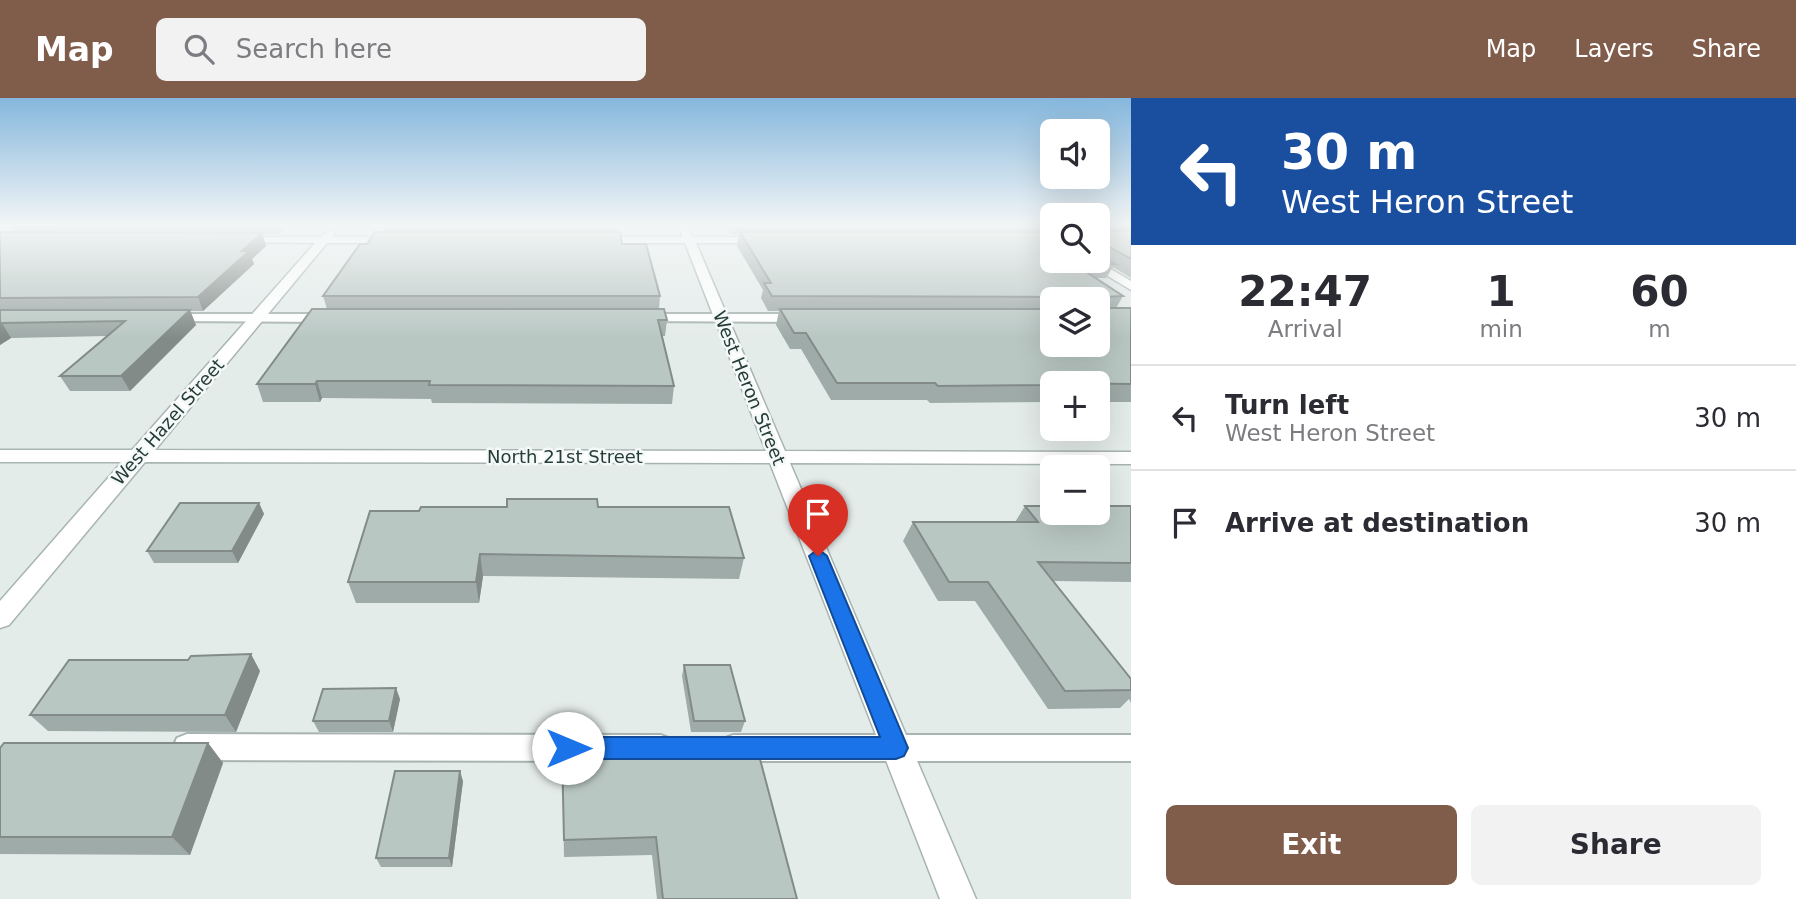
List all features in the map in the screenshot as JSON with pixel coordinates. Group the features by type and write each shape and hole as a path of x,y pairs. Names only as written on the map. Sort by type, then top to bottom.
{"street":[{"name":"West Hazel Street","path":"0,618 304,263"},
{"name":"West Heron Street","path":"699,263 958,899"},
{"path":"1109,273 1131,286"},
{"name":"North 21st Street","path":"0,456 1131,458"}],"lane":[{"path":"151,318 352,318"},
{"path":"628,318 823,318"},
{"path":"167,747 1131,748"}],"building":[{"path":"0,263 235,263 198,297 0,298"},
{"path":"346,263 651,263 660,296 323,296"},
{"path":"759,263 1040,263 1040,273 1088,273 1109,287 1040,287 1040,297 772,296 764,283 771,283"},
{"path":"1110,288 1123,296 1110,297"},
{"path":"1110,308 1131,308 1131,384 1110,384 1110,371 1040,371 1040,385 837,383 806,333 794,333 780,309 1040,309 1040,357 1110,357"},
{"path":"312,309 664,309 667,320 658,320 674,386 429,385 430,381 257,384"},
{"path":"0,310 190,310 121,376 60,376 125,321 0,324"},
{"path":"507,499 597,499 598,507 729,507 744,558 480,554 476,582 348,582 370,511 419,511 421,507 507,507"},
{"path":"180,503 259,503 232,551 147,551"},
{"path":"1025,506 1040,506 1040,525 1110,525 1110,506 1131,506 1131,563 1038,562 1131,679 1131,690 1065,691 988,582 949,582 913,522 1038,522"},
{"path":"251,654 225,715 30,715 69,660 188,660 191,656"},
{"path":"684,665 730,665 745,721 694,721"},
{"path":"396,688 389,721 313,721 323,689"},
{"path":"4,743 208,743 172,837 0,837 0,748"},
{"path":"756,744 797,899 663,899 656,837 564,840 562,750"},
{"path":"395,771 460,771 449,858 376,858"}],"route":[{"path":"568,748 896,748 818,556"}]}
